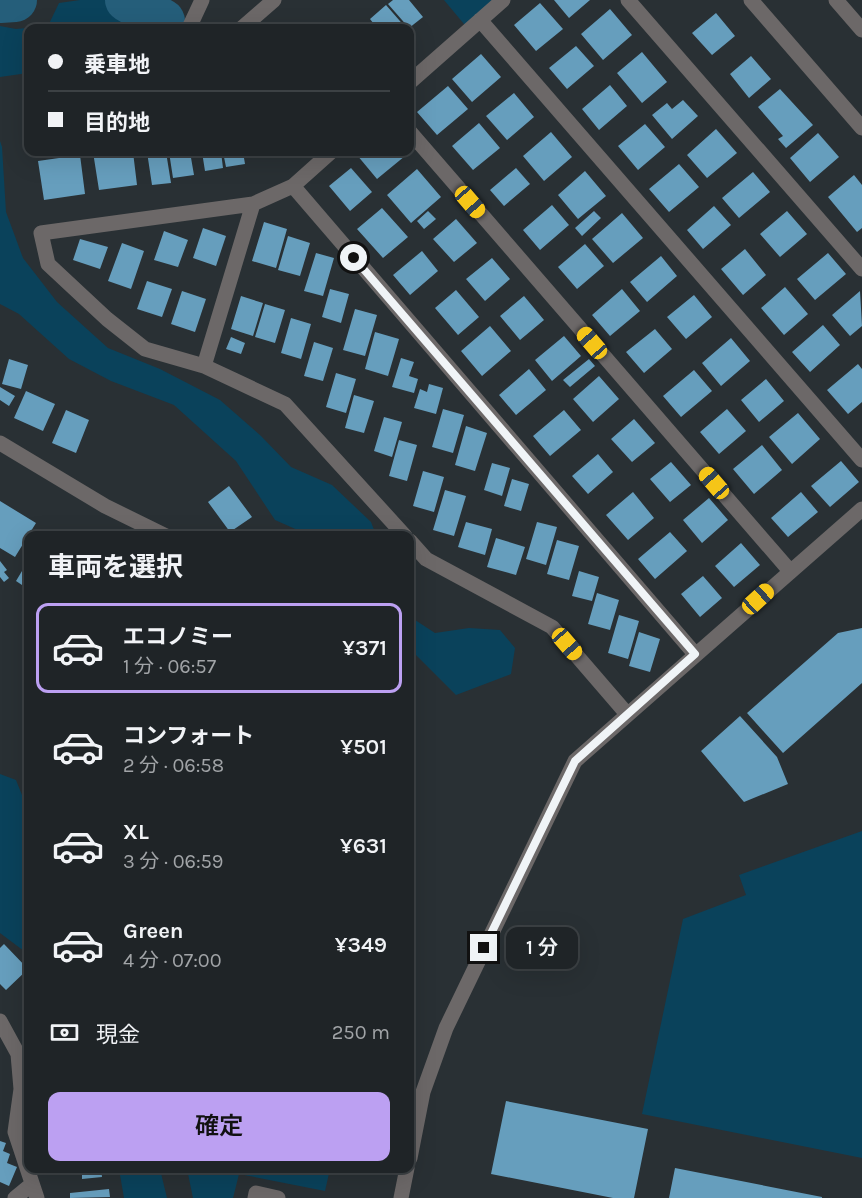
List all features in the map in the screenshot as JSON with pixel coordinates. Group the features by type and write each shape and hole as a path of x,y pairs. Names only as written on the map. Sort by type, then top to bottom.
{"street":[{"path":"191,24 202,0"},
{"path":"247,24 274,0"},
{"path":"414,78 503,0"},
{"path":"628,0 862,269"},
{"path":"751,0 862,128"},
{"path":"836,0 862,30"},
{"path":"480,20 862,460"},
{"path":"414,137 790,571"},
{"path":"326,156 292,186 253,204 41,233 48,264 107,319 145,349 204,366 285,404 400,531"},
{"path":"292,186 695,654"},
{"path":"204,366 253,204"},
{"path":"0,443 105,506 156,531"},
{"path":"414,1138 423,1092 446,1028 575,761 862,509"},
{"path":"414,546 426,560 552,627 627,714"},
{"path":"0,1021 18,1054 21,1089 15,1132 24,1160"},
{"path":"15,1198 34,1191 28,1173"},
{"path":"401,1198 406,1173"},
{"path":"255,1198 256,1193 278,1198"}],"shaded area":[{"path":"80,0 115,0 157,20 160,24 49,24 59,3"},
{"path":"444,0 503,0 469,30"},
{"path":"0,26 24,28 24,74 0,77"},
{"path":"0,141 6,212 23,258 57,302 108,348 160,369 220,400 261,436 291,467 332,485 371,522 374,531 300,531 275,520 236,461 174,405 111,381 69,359 19,314 0,304"},
{"path":"414,619 435,633 469,628 500,630 515,648 511,674 456,695 414,653"},
{"path":"0,774 16,780 24,800 24,951 0,933"},
{"path":"862,831 862,1158 642,1114 683,919 746,895 739,875"},
{"path":"120,1173 161,1173 167,1198 124,1198"},
{"path":"188,1173 329,1173 325,1191 239,1174 233,1198 193,1198"}],"building":[{"path":"393,0 409,0 423,17 414,24 406,24 388,4"},
{"path":"554,0 590,0 569,18"},
{"path":"540,3 563,29 536,51 514,25"},
{"path":"386,5 403,24 374,24 370,19"},
{"path":"610,9 632,35 603,60 581,34"},
{"path":"716,13 735,36 712,55 692,33"},
{"path":"576,46 594,66 567,89 549,68"},
{"path":"642,52 667,82 642,103 617,73"},
{"path":"481,54 501,77 472,102 452,79"},
{"path":"751,56 771,79 749,98 730,74"},
{"path":"610,85 627,106 599,130 582,109"},
{"path":"448,86 468,109 437,135 417,112"},
{"path":"780,89 813,125 786,148 778,139 783,136 758,107"},
{"path":"514,93 534,117 507,140 486,116"},
{"path":"683,100 698,116 672,139 652,115 667,103 672,109"},
{"path":"479,123 500,148 473,170 452,146"},
{"path":"645,124 665,147 638,170 618,146"},
{"path":"716,129 737,153 707,178 687,155"},
{"path":"551,132 572,157 544,181 523,156"},
{"path":"818,133 839,157 810,182 790,158"},
{"path":"80,156 85,194 44,200 38,161"},
{"path":"94,156 133,156 137,185 99,190"},
{"path":"148,156 167,156 171,183 152,185"},
{"path":"170,156 191,156 194,175 173,178"},
{"path":"203,156 222,156 223,168 205,171"},
{"path":"224,156 244,156 245,164 226,167"},
{"path":"358,156 405,156 377,179"},
{"path":"679,164 699,187 669,212 649,189"},
{"path":"351,168 372,192 350,211 329,186"},
{"path":"516,168 530,184 504,206 490,190"},
{"path":"417,169 441,197 411,223 387,195"},
{"path":"585,171 606,196 578,219 558,195"},
{"path":"753,172 770,192 739,218 722,198"},
{"path":"854,175 862,185 862,228 857,232 828,197"},
{"path":"552,205 569,225 540,250 523,230"},
{"path":"714,206 731,225 703,249 687,230"},
{"path":"382,208 408,237 383,258 357,229"},
{"path":"428,211 436,219 424,229 417,221"},
{"path":"594,211 601,218 582,236 575,228"},
{"path":"787,211 807,234 780,257 760,234"},
{"path":"622,213 643,238 613,263 592,239"},
{"path":"456,219 477,243 454,262 433,239"},
{"path":"264,222 287,229 276,268 252,261"},
{"path":"203,228 226,236 216,266 193,258"},
{"path":"164,231 188,240 178,267 154,260"},
{"path":"288,236 310,243 300,276 278,270"},
{"path":"80,239 108,247 100,269 73,260"},
{"path":"122,243 144,251 131,289 108,281"},
{"path":"585,244 604,266 577,289 558,267"},
{"path":"745,249 766,275 743,295 721,269"},
{"path":"422,251 438,271 410,295 393,275"},
{"path":"316,253 334,258 323,296 304,291"},
{"path":"828,253 846,274 815,300 797,279"},
{"path":"661,256 677,276 647,302 630,282"},
{"path":"492,258 510,279 485,301 466,279"},
{"path":"147,281 172,289 162,317 137,309"},
{"path":"785,287 808,314 784,335 761,308"},
{"path":"330,289 349,294 341,323 322,317"},
{"path":"622,289 640,311 610,336 592,315"},
{"path":"456,290 479,317 458,335 435,308"},
{"path":"182,291 206,299 195,332 171,324"},
{"path":"860,291 862,326 850,336 832,315"},
{"path":"694,295 712,317 686,339 667,317"},
{"path":"241,296 263,303 253,336 231,329"},
{"path":"524,296 544,320 520,340 500,316"},
{"path":"265,304 285,310 275,343 255,337"},
{"path":"355,309 377,315 365,356 343,350"},
{"path":"291,318 311,324 301,359 281,353"},
{"path":"823,325 840,345 810,372 792,352"},
{"path":"490,326 511,351 482,376 461,351"},
{"path":"655,329 672,349 644,373 626,352"},
{"path":"375,332 399,339 388,376 365,369"},
{"path":"564,336 581,356 552,381 535,360"},
{"path":"231,337 245,343 241,354 226,349"},
{"path":"731,338 750,361 721,386 702,363"},
{"path":"314,342 333,348 323,381 304,376"},
{"path":"401,358 414,362 409,376 418,379 414,393 392,387"},
{"path":"9,359 28,365 21,389 2,384"},
{"path":"589,359 595,366 570,387 563,380"},
{"path":"858,364 862,369 862,402 848,414 827,390"},
{"path":"529,369 546,390 516,415 499,395"},
{"path":"694,370 712,391 681,417 663,396"},
{"path":"336,373 356,379 346,413 326,407"},
{"path":"599,376 619,399 593,422 573,399"},
{"path":"766,379 784,401 759,422 741,400"},
{"path":"429,384 443,388 436,414 414,408 420,389 427,392"},
{"path":"0,387 15,396 9,406 0,400"},
{"path":"26,391 55,404 43,431 14,418"},
{"path":"354,395 374,401 364,433 345,428"},
{"path":"443,409 464,415 453,453 432,447"},
{"path":"727,409 746,431 719,454 700,432"},
{"path":"66,410 89,420 76,453 52,443"},
{"path":"564,410 581,430 550,456 533,436"},
{"path":"798,413 820,439 792,464 769,437"},
{"path":"384,417 402,422 392,457 374,451"},
{"path":"634,419 655,443 632,462 611,439"},
{"path":"466,426 487,433 475,471 455,465"},
{"path":"399,440 417,445 407,481 389,476"},
{"path":"762,445 782,470 754,494 733,469"},
{"path":"598,454 613,472 588,494 572,476"},
{"path":"841,461 859,482 830,507 811,486"},
{"path":"671,462 691,485 670,502 650,479"},
{"path":"492,463 510,468 502,496 484,490"},
{"path":"423,471 444,477 434,512 413,506"},
{"path":"512,479 529,484 521,511 504,506"},
{"path":"229,486 252,517 229,531 208,502"},
{"path":"445,490 466,496 454,536 433,530"},
{"path":"633,492 654,518 628,540 606,515"},
{"path":"801,492 818,512 788,537 771,518"},
{"path":"709,498 728,520 702,543 683,520"},
{"path":"0,501 36,523 31,531 24,531 24,542 15,557 0,548"},
{"path":"466,522 492,529 485,555 458,547"},
{"path":"537,522 557,527 546,565 526,559"},
{"path":"670,532 687,551 655,579 638,559"},
{"path":"496,538 525,547 516,575 487,567"},
{"path":"557,540 579,546 569,580 547,574"},
{"path":"741,543 760,565 734,587 715,566"},
{"path":"0,561 7,570 4,572 9,578 4,582 0,577"},
{"path":"24,568 24,586 16,581"},
{"path":"579,571 599,577 592,601 572,596"},
{"path":"703,576 722,598 700,617 681,594"},
{"path":"597,593 619,600 610,630 588,624"},
{"path":"619,615 639,621 628,659 608,653"},
{"path":"862,628 862,683 783,753 747,713 838,633"},
{"path":"639,632 660,639 650,672 629,666"},
{"path":"740,716 777,757 788,784 744,802 701,751"},
{"path":"4,944 24,965 24,973 6,990 0,984 0,948"},
{"path":"506,1101 648,1129 634,1198 613,1198 491,1174"},
{"path":"0,1141 6,1143 3,1151 10,1154 7,1163 17,1167 9,1186 0,1182"},
{"path":"675,1168 822,1197 822,1198 669,1198"},
{"path":"82,1173 102,1173 102,1177 82,1179"},
{"path":"109,1189 110,1197 70,1198 70,1193"}],"waterway":[{"path":"0,1 15,0"},
{"path":"127,0 163,21"}],"route":[{"path":"354,258 695,654 575,761 484,948"}]}
